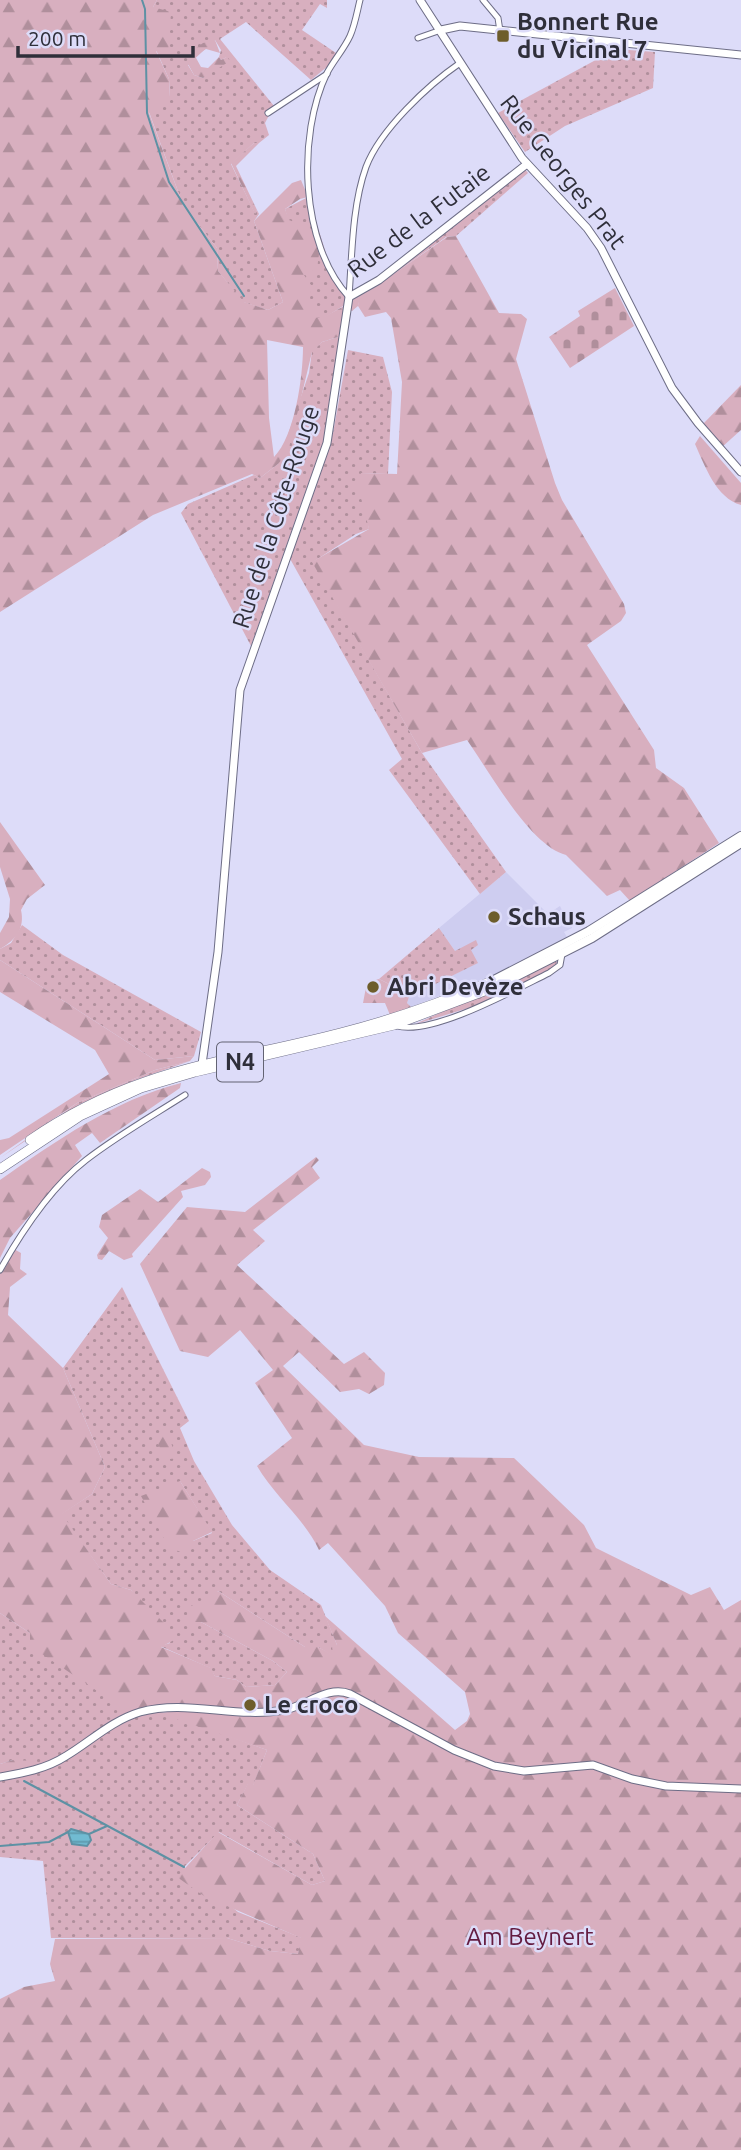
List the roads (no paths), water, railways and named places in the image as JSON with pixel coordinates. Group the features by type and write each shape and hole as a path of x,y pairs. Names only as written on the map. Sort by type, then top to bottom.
{"highway":[{"name":"N4","path":"0,1162 47,1128 106,1096 161,1074 352,1030 493,984"},
{"name":"N4","path":"0,1169 80,1116 141,1088 195,1072 394,1025 493,984"}],"main road":[{"name":"N4","path":"493,984 589,931 741,836"},
{"name":"N4","path":"493,984 562,954 741,843"}],"street":[{"path":"349,297 332,275 308,197 309,141 327,74 351,34 360,0"},
{"name":"Rue Georges Prat","path":"420,0 527,164 587,228 601,248 673,388 698,423 741,472"},
{"path":"483,0 498,18 500,31"},
{"path":"418,38 454,26 741,55"},
{"name":"Rue de la Futaie","path":"349,297 359,200 372,156 419,98 460,63"},
{"path":"268,113 327,74"},
{"name":"Rue de la Futaie","path":"349,297 379,280 527,164"},
{"name":"Rue de la Côte-Rouge","path":"202,1064 217,962 240,690 327,443 349,297"},
{"path":"394,1025 413,1027 469,1012 549,973 560,965 562,954"},
{"path":"0,1270 39,1212 84,1161 185,1095"},
{"path":"0,1777 57,1762 111,1724 141,1712 173,1707 272,1712 298,1707 337,1690 350,1693 454,1750 494,1766 524,1771 593,1765 632,1779 666,1786 741,1789"}],"waterway":[{"path":"142,0 145,9 147,113 169,182 244,296"},
{"path":"24,1781 184,1867"},
{"path":"89,1834 107,1826"},
{"path":"0,1846 49,1842 68,1832"}],"place":[{"name":"Bonnert Rue du Vicinal 7","path":"503,36"},
{"name":"Schaus","path":"494,917"},
{"name":"Abri Devèze","path":"373,987"},
{"name":"Le croco","path":"250,1705"}],"park label":[{"name":"Am Beynert","path":"530,1937"}]}
